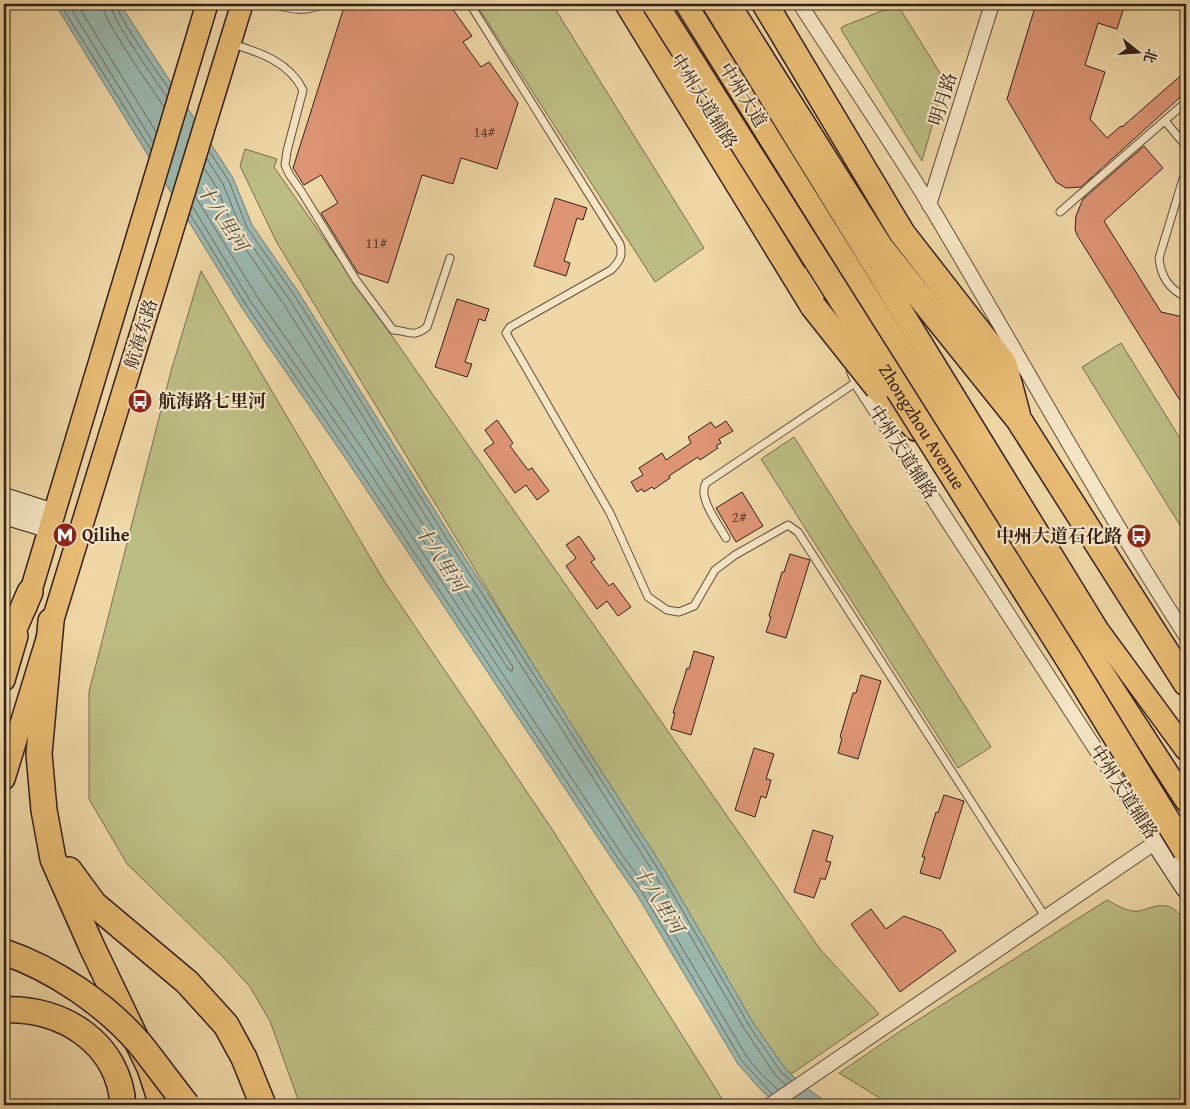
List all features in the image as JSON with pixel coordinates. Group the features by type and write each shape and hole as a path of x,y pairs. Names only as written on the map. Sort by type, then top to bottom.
{"highway":[{"path":"628,4 813,306 878,388 935,449"},
{"name":"Zhongzhou Avenue","path":"654,4 1069,660 1186,851"},
{"path":"726,4 880,247 1019,420 1186,683"},
{"path":"765,4 902,233 1004,364 1019,420"},
{"path":"4,652 30,592"},
{"path":"51,621 39,754 48,833 53,859 92,947 150,1068 162,1105"},
{"path":"48,833 62,861 94,904 187,982 226,1025 244,1058 263,1105"},
{"path":"4,952 46,970 75,988 106,1012 139,1044 187,1105"},
{"path":"4,1010 16,1009 51,1015 69,1023 86,1034 112,1064 121,1089 123,1105"}],"main road":[{"name":"航海东路","path":"4,680 207,4"},
{"name":"中州大道","path":"686,4 800,186"},
{"name":"中州大道","path":"713,4 1098,630 1186,750"},
{"name":"航海东路","path":"4,778 241,8"},
{"name":"Zhongzhou Avenue","path":"800,186 1080,637 1186,801"}],"street":[{"name":"中州大道辅路","path":"642,4 810,268 858,381 1186,888"},
{"path":"800,4 929,205 1140,564 1186,636"},
{"name":"明月路","path":"929,205 992,4"},
{"path":"4,498 52,521"},
{"path":"4,514 52,521"},
{"path":"770,1105 1156,842 1186,824"}],"lane":[{"path":"271,4 296,10 323,4"},
{"path":"470,4 620,244 622,253 620,261 611,270 510,327 506,333 610,513 648,597 668,610 685,611 694,606 698,601 715,570 735,555 788,526 798,532 1046,918"},
{"path":"230,43 262,53 288,69 298,80 303,90 285,165 356,280 393,330 418,334 427,327 450,258"},
{"path":"1060,212 1186,102"},
{"path":"1165,121 1186,146"},
{"path":"1186,169 1160,258 1160,269 1168,284 1178,293 1186,296"},
{"path":"726,538 704,499 706,482 858,381"}],"green space":[{"path":"476,4 552,4 704,248 655,282"},
{"path":"899,7 945,81 922,161 841,28 884,10"},
{"path":"245,149 277,159 274,167 820,949 879,1014 784,1079 276,241 240,166"},
{"path":"201,271 383,579 552,829 726,1105 300,1105 270,1021 250,987 224,958 127,864 89,799 89,692 171,371"},
{"path":"1121,343 1186,448 1186,535 1082,367"},
{"path":"794,437 991,747 958,768 761,459"},
{"path":"1107,900 1123,908 1135,911 1156,906 1170,907 1186,923 1186,1105 891,1105 839,1073 899,1032"}],"water":[{"name":"十八里河","path":"55,4 120,4 233,178 252,225 299,293 444,525 664,869 754,1024 785,1068 802,1085 831,1105 778,1105 761,1090 738,1064 637,895 348,462 242,308"}],"building":[{"path":"345,4 449,4 472,36 463,42 481,67 489,62 518,103 497,169 461,158 453,184 422,175 388,283 358,273 321,213 338,203 321,175 304,185 293,168"},
{"path":"1036,4 1125,4 1117,29 1098,23 1085,65 1105,72 1090,119 1107,138 1186,71 1186,92 1081,187 1066,188 1056,182 1007,99"},
{"path":"1144,146 1163,168 1104,221 1161,312 1183,317 1186,323 1186,410 1075,229 1076,216 1083,199"},
{"path":"555,198 587,208 583,220 577,218 564,261 570,263 566,276 534,266"},
{"path":"457,299 489,309 485,321 479,319 465,362 472,364 467,377 435,367"},
{"path":"497,420 513,443 510,446 528,470 532,468 549,491 537,500 526,485 515,493 484,450 494,443 485,430"},
{"path":"726,421 733,431 719,439 721,443 716,446 718,448 700,460 698,457 669,476 670,478 654,489 652,487 644,492 642,489 637,492 631,482 643,475 639,468 662,453 666,460 691,443 688,437 711,422 715,428"},
{"path":"742,492 763,526 736,542 716,508"},
{"path":"579,536 595,559 591,562 609,586 613,583 631,607 618,616 607,601 597,609 566,566 576,558 566,545"},
{"path":"790,554 810,560 786,638 766,632 782,572 784,572"},
{"path":"694,651 714,657 691,735 671,729 675,713 673,713"},
{"path":"861,675 881,681 858,759 838,753 842,738 840,737 853,693 856,693"},
{"path":"754,748 774,754 766,779 771,780 766,798 761,796 755,817 735,810"},
{"path":"944,795 964,801 940,879 920,873 925,857 922,857 936,812 938,813"},
{"path":"813,830 833,836 826,861 831,862 825,880 821,878 814,898 794,892"},
{"path":"871,909 886,929 904,916 941,930 956,951 900,992 851,924"}],"place":[{"name":"航海路七里河","path":"140,401"},
{"name":"Qilihe","path":"65,535"},
{"name":"中州大道石化路","path":"1139,536"}]}
